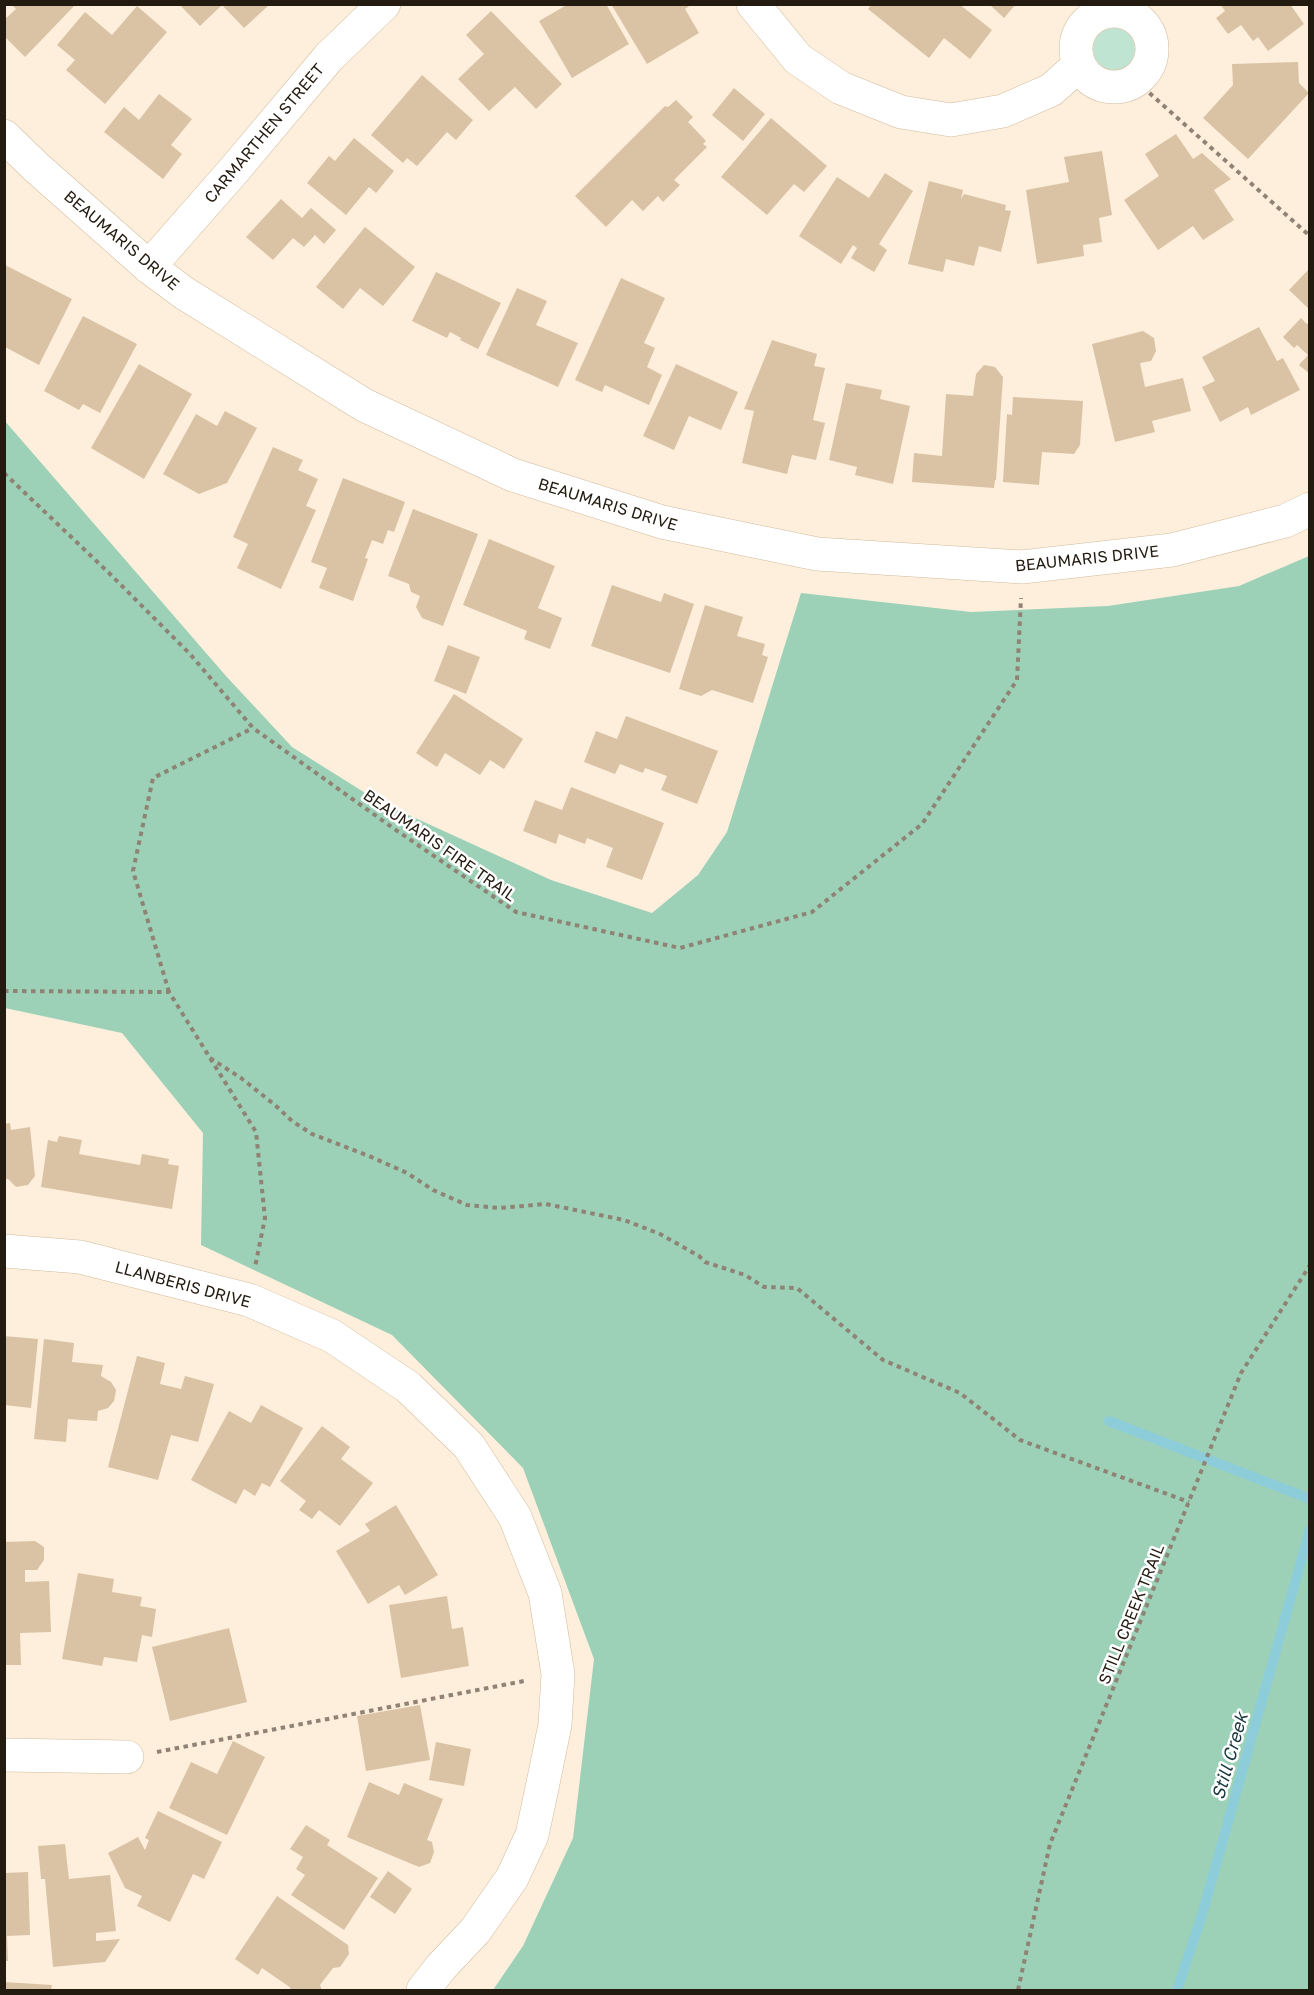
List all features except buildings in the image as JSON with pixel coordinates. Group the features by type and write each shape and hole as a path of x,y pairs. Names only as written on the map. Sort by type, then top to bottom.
{"street":[{"name":"CARMARTHEN STREET","path":"149,267 329,57 384,4"},
{"path":"753,4 798,59 841,88 901,112 951,120 1003,111 1051,90 1079,65"},
{"path":"1123,12 1134,16 1144,24 1150,35 1153,46 1151,60 1146,72 1136,81 1123,87 1110,88 1097,84 1086,76 1079,65 1076,53 1077,41 1085,25 1100,13 1123,12"},
{"name":"BEAUMARIS DRIVE","path":"4,136 149,267 184,293 364,405 513,475 662,522 817,554 1022,567 1172,549 1285,521 1310,510"},
{"name":"LLANBERIS DRIVE","path":"4,1251 80,1257 249,1300 332,1336 408,1387 469,1446 515,1517 545,1593 558,1674 555,1725 532,1835 512,1878 475,1931 423,1990"},
{"path":"4,1755 127,1757"}],"path":[{"path":"1136,81 1310,236"},
{"name":"BEAUMARIS FIRE TRAIL","path":"4,473 190,654 253,728 393,828 516,912 680,948 812,912 922,824 1017,680 1022,567"},
{"path":"249,1300 265,1218 256,1132 169,992 133,872 153,778 253,728"},
{"path":"4,991 169,992"},
{"path":"210,1058 241,1078 275,1104 292,1121 312,1134 407,1173 433,1190 466,1205 499,1208 546,1204 624,1220 660,1234 699,1256 705,1262 745,1275 764,1287 797,1288 884,1360 960,1393 1020,1440 1189,1502"},
{"name":"STILL CREEK TRAIL","path":"1017,1990 1050,1845 1241,1373 1310,1265"},
{"path":"127,1757 558,1674"}],"green space":[{"path":"1114,28 1129,34 1135,49 1129,64 1114,70 1099,64 1093,49 1099,34"},
{"path":"4,420 226,676 292,747 378,801 551,880 652,913 698,875 727,832 801,593 971,612 1108,606 1239,586 1309,556 1309,1990 493,1990 523,1946 573,1838 594,1659 523,1468 392,1335 201,1245 203,1133 122,1033 5,1008"}],"waterway":[{"path":"1109,1421 1310,1499"},
{"name":"Still Creek","path":"1177,1990 1202,1915 1310,1529"}]}
